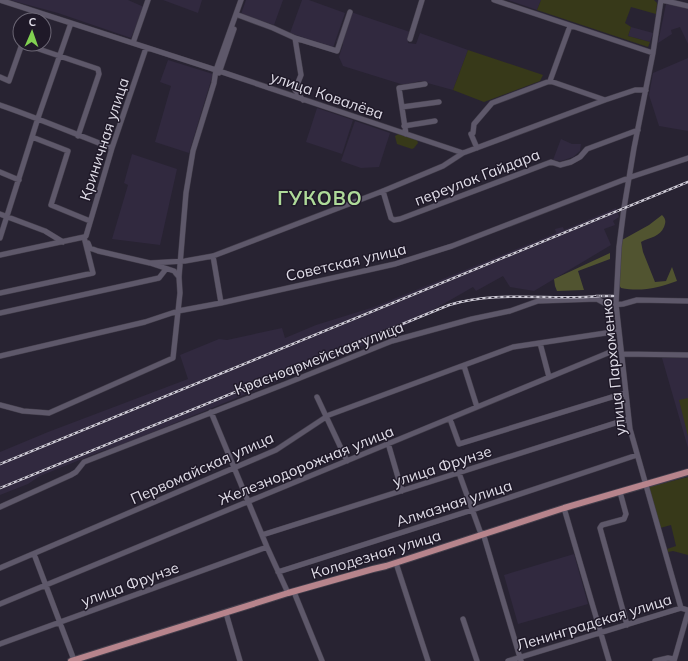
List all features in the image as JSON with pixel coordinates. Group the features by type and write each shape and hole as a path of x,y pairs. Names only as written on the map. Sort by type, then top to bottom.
{"main road":[{"name":"Колодезная улица","path":"73,661 291,592 396,563 564,508 688,472"}],"street":[{"name":"улица Ковалёва","path":"0,0 218,70 463,153"},
{"path":"133,43 148,0"},
{"path":"0,405 23,410 49,412 173,358 180,293 179,277 189,175 200,127 241,0"},
{"path":"218,70 244,0"},
{"path":"410,39 422,0"},
{"path":"494,0 652,53"},
{"path":"661,0 688,6"},
{"name":"улица Пархоменко","path":"661,0 629,178 619,247 616,304 628,419 645,485 681,608"},
{"path":"238,15 274,28 295,38 337,51 350,12"},
{"path":"0,238 38,118 71,23"},
{"path":"476,148 471,134 473,133 474,124 492,103 550,81 570,26"},
{"path":"295,38 301,75 295,90 304,100"},
{"name":"Криничная улица","path":"84,238 86,236 112,148 146,48"},
{"path":"0,77 9,81 20,52"},
{"path":"48,52 98,69 99,74 78,136"},
{"path":"550,81 605,100"},
{"path":"406,134 399,88 426,84"},
{"path":"150,263 181,261 214,256 383,191 443,166 463,153 476,148 605,100 635,90 646,90"},
{"path":"402,107 439,102"},
{"path":"0,105 38,118 78,136 112,148"},
{"path":"404,126 436,121"},
{"name":"переулок Гайдара","path":"383,191 391,218 394,220 400,219 551,162 560,165 571,162 580,157 586,149 638,130"},
{"path":"32,137 68,151 51,205 90,222"},
{"name":"Советская улица","path":"0,356 145,322 178,311 221,303 402,262 452,246 629,178 688,158"},
{"path":"0,172 19,180"},
{"path":"0,214 45,231 63,242"},
{"path":"84,238 90,248 94,250 150,263 174,271 179,277"},
{"path":"0,255 84,238"},
{"path":"0,293 93,273 84,238"},
{"path":"214,256 221,303"},
{"path":"0,313 159,278 166,269"},
{"name":"Красноармейская улица","path":"0,507 71,475 76,472 84,462 392,341 472,319 510,312 538,301 597,299 608,304 622,304 637,300 688,301"},
{"name":"Первомайская улица","path":"0,568 276,450 326,417 513,347 619,331"},
{"path":"540,343 549,377"},
{"name":"Железнодорожная улица","path":"0,604 620,348"},
{"path":"622,354 688,355"},
{"path":"464,366 477,407"},
{"path":"450,419 459,444 625,392"},
{"path":"317,398 347,461"},
{"path":"211,412 278,572 291,592 322,661"},
{"name":"улица Фрунзе","path":"262,535 628,419"},
{"path":"388,443 402,491"},
{"name":"Алмазная улица","path":"278,572 637,455"},
{"path":"459,473 482,534 521,659"},
{"path":"620,492 626,514 624,519 602,525 600,528 627,625"},
{"path":"564,508 609,661"},
{"name":"улица Фрунзе","path":"0,644 267,547"},
{"path":"34,554 73,661"},
{"path":"396,563 428,661"},
{"name":"Ленинградская улица","path":"508,661 521,659 601,632 681,608 688,611"},
{"path":"655,661 668,658 674,660 688,611"},
{"path":"226,613 240,661"},
{"path":"463,619 477,661"}],"shaded area":[{"path":"10,0 128,0 144,7 131,38 58,13"},
{"path":"163,0 202,0 198,13"},
{"path":"246,0 283,0 274,25 241,14"},
{"path":"302,0 309,0 345,13 333,48 290,33"},
{"path":"508,0 541,0 537,10"},
{"path":"666,4 688,8 688,44 680,27 671,30 672,34 658,43"},
{"path":"348,11 410,32 408,43 416,44 420,33 468,50 453,90 420,81 404,85 343,66 339,57 343,44 336,42"},
{"path":"631,27 653,33 650,42 628,36"},
{"path":"688,58 688,131 659,126 649,95 653,73"},
{"path":"168,60 213,74 189,153 155,142 171,86 160,82"},
{"path":"317,108 353,120 342,154 306,142"},
{"path":"355,121 390,133 379,167 361,168 341,161"},
{"path":"561,139 572,144 581,144 580,151 573,157 561,161 553,160"},
{"path":"132,154 177,169 160,245 112,239 128,185 124,183"},
{"path":"616,208 619,217 613,221 615,225 604,229 611,245 534,291 510,287 503,276 476,291 473,287 412,322 347,353 119,446 102,451 40,476 28,484 0,495 0,452 48,432 188,379 180,355 219,339 227,340 282,328 285,338 316,325 374,307 556,233 555,229 563,227 564,230"},
{"path":"662,358 688,358 688,448"},
{"path":"574,554 588,604 518,624 504,575"}],"green space":[{"path":"541,0 654,0 657,3 656,14 631,7 625,23 631,27 628,36 650,42 648,47 537,10"},
{"path":"468,50 543,75 540,81 484,102 453,90"},
{"path":"400,133 417,140 418,143 412,149 397,144 395,136"},
{"path":"662,215 665,221 664,227 657,235 641,242 643,252 655,282 666,281 672,267 677,281 649,289 636,290 621,288 618,283 622,240 649,225"},
{"path":"610,253 610,259 578,271 584,290 557,291 554,279"},
{"path":"688,398 688,436 679,400"},
{"path":"688,477 688,555 673,551 668,552 667,549 676,546 671,525 660,528 649,487"}],"railway":[{"path":"0,464 688,182"},
{"path":"596,296 613,296"},
{"path":"0,488 449,305 486,298 601,296"}],"district":[{"name":"ГУКОВО","path":"320,198"}]}
